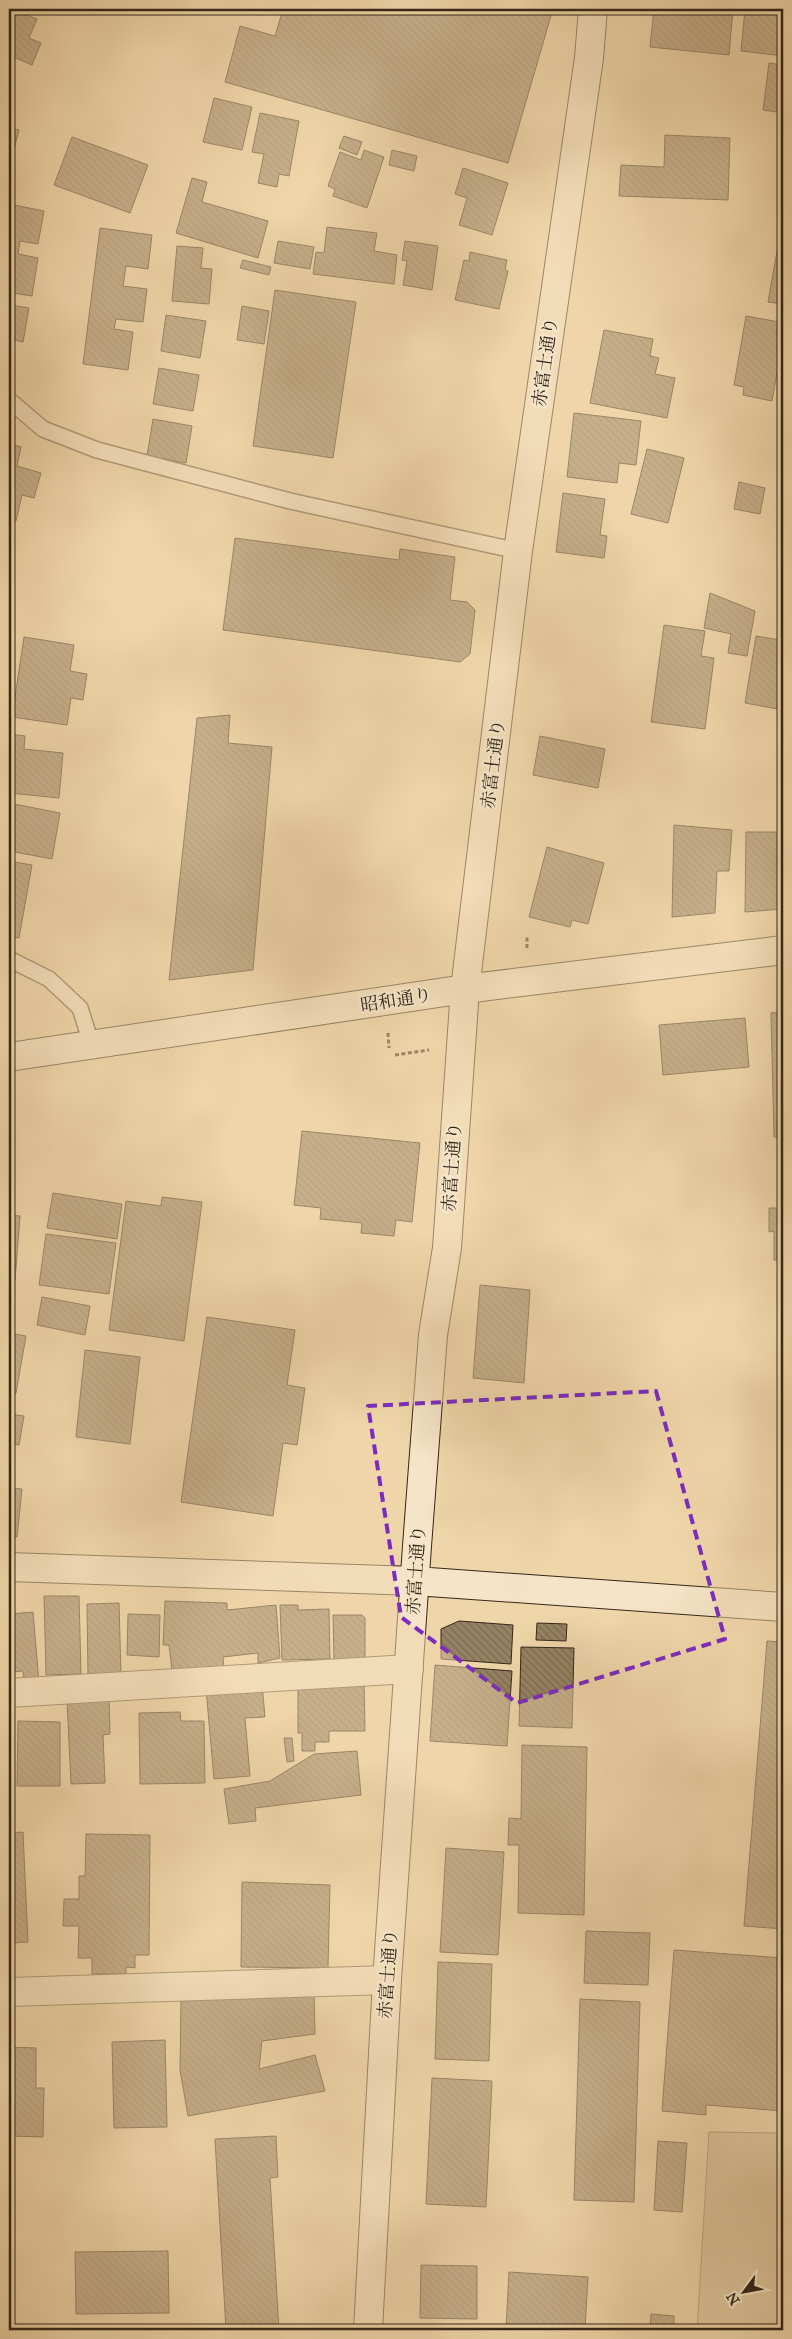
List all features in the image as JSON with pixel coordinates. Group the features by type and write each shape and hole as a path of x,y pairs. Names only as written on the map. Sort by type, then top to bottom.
{"street":[{"name":"赤富士通り","path":"368,2330 387,1980 415,1581 433,1335 446,1248 465,989 518,551 589,58 593,9"},
{"name":"昭和通り","path":"9,1057 465,989 783,950"},
{"path":"9,1567 415,1581 783,1608"},
{"path":"9,1693 409,1669"},
{"path":"9,1992 387,1980"}],"lane":[{"path":"9,400 43,429 97,450 290,501 518,551"},
{"path":"9,960 49,979 80,1008 92,1046"}],"highlighted area":[{"path":"656,1391 725,1639 517,1703 401,1617 368,1406"}],"shaded area":[{"path":"709,2132 783,2133 783,2330 697,2330"}],"building":[{"path":"9,9 37,19 29,38 41,43 32,65 9,55"},
{"path":"283,9 553,9 508,163 225,82 240,26 275,36"},
{"path":"654,9 733,9 729,55 650,47"},
{"path":"745,9 783,9 783,56 741,51"},
{"path":"769,63 783,65 783,113 763,110"},
{"path":"214,98 252,107 242,150 203,142"},
{"path":"260,113 299,121 289,176 279,174 277,187 258,183 264,154 252,152"},
{"path":"9,128 19,130 9,169"},
{"path":"665,135 730,138 728,200 619,196 621,165 664,167"},
{"path":"344,136 362,142 357,155 339,148"},
{"path":"72,137 148,165 130,213 54,185"},
{"path":"364,150 384,157 367,208 333,196 335,189 328,186 340,152 361,160"},
{"path":"392,150 417,156 414,171 389,165"},
{"path":"463,168 508,183 492,235 459,225 467,198 455,194"},
{"path":"192,178 207,182 202,202 268,221 258,258 176,233"},
{"path":"9,204 44,211 38,244 20,241 18,254 38,258 32,296 13,293 10,305 29,308 23,342 9,339"},
{"path":"783,224 783,304 768,302"},
{"path":"327,227 377,233 374,251 397,255 394,284 313,274 316,252 324,253"},
{"path":"100,228 152,235 148,269 126,266 123,286 147,289 143,322 116,319 114,329 133,332 128,370 83,364"},
{"path":"278,241 314,247 310,269 274,263"},
{"path":"405,241 438,246 432,290 403,285 407,261 402,260"},
{"path":"177,246 203,248 201,268 212,269 209,304 172,301"},
{"path":"470,252 507,260 505,270 508,271 499,309 455,300 464,260 469,261"},
{"path":"243,260 271,267 269,275 240,268"},
{"path":"275,290 356,302 333,458 253,446"},
{"path":"242,306 269,311 264,344 237,340"},
{"path":"166,315 206,321 200,358 161,351"},
{"path":"746,316 779,322 776,335 783,336 783,340 772,401 743,395 744,387 734,385"},
{"path":"604,330 653,339 650,356 659,358 655,374 675,378 667,418 590,403"},
{"path":"159,368 199,375 193,411 153,404"},
{"path":"574,413 641,421 636,465 619,463 617,483 567,477"},
{"path":"153,419 192,426 186,463 147,456"},
{"path":"9,443 21,447 17,466 41,473 34,498 22,495 16,521 9,519"},
{"path":"647,449 684,458 668,523 631,514"},
{"path":"739,482 765,488 760,514 734,509"},
{"path":"563,493 605,499 600,535 607,536 604,558 556,552"},
{"path":"783,514 783,536 778,535"},
{"path":"235,538 399,560 400,549 455,557 450,600 467,602 475,610 470,654 460,662 223,630"},
{"path":"710,593 755,611 747,656 728,653 731,634 704,628"},
{"path":"664,625 705,631 701,656 714,658 705,729 651,722"},
{"path":"756,636 780,640 778,650 783,651 783,710 745,703"},
{"path":"24,637 74,645 70,671 87,674 83,700 71,698 67,725 12,717"},
{"path":"230,715 228,743 272,747 253,970 169,980 197,718"},
{"path":"9,734 25,736 24,749 63,753 59,798 9,793"},
{"path":"540,736 605,749 598,788 533,775"},
{"path":"9,803 60,813 52,859 9,851"},
{"path":"674,825 732,830 729,871 717,871 715,913 672,917"},
{"path":"746,832 783,832 783,909 745,912"},
{"path":"547,847 604,863 588,924 572,920 570,927 529,917"},
{"path":"9,861 32,865 19,938 9,936"},
{"path":"783,1012 783,1137 774,1137 771,1013"},
{"path":"745,1018 749,1067 663,1075 659,1025"},
{"path":"302,1131 420,1143 412,1222 396,1220 394,1236 361,1233 362,1223 320,1219 321,1208 294,1205"},
{"path":"53,1193 122,1204 117,1239 47,1228"},
{"path":"162,1197 202,1202 184,1341 109,1330 126,1201 161,1206"},
{"path":"769,1208 783,1208 783,1260 774,1260 774,1231 769,1232"},
{"path":"9,1215 20,1216 15,1281 9,1281"},
{"path":"46,1234 116,1243 109,1294 39,1285"},
{"path":"480,1285 530,1290 524,1383 473,1378"},
{"path":"42,1297 90,1306 85,1335 37,1325"},
{"path":"207,1317 295,1330 287,1385 305,1388 297,1445 283,1443 273,1516 181,1502"},
{"path":"9,1333 26,1336 16,1393 9,1392"},
{"path":"85,1350 140,1357 130,1444 76,1437"},
{"path":"9,1414 24,1416 19,1445 9,1444"},
{"path":"9,1488 22,1489 17,1537 9,1536"},
{"path":"44,1596 79,1596 81,1674 46,1675"},
{"path":"165,1601 227,1603 227,1610 276,1605 280,1658 258,1663 258,1653 223,1657 224,1669 172,1671 169,1645 163,1645"},
{"path":"119,1603 121,1675 88,1676 87,1604"},
{"path":"280,1605 298,1605 298,1610 329,1609 330,1659 282,1660"},
{"path":"33,1612 39,1683 24,1684 23,1671 9,1672 9,1614"},
{"path":"128,1614 160,1615 159,1657 127,1655"},
{"path":"333,1615 362,1615 365,1618 365,1660 334,1661"},
{"path":"459,1621 513,1625 511,1664 441,1659 441,1629"},
{"path":"537,1623 567,1624 566,1641 536,1640"},
{"path":"767,1641 783,1642 783,1929 744,1926"},
{"path":"521,1647 574,1648 572,1728 519,1726"},
{"path":"435,1665 512,1671 507,1746 430,1741"},
{"path":"298,1679 364,1680 365,1731 329,1731 329,1742 315,1742 315,1751 302,1751 302,1733 298,1733"},
{"path":"262,1684 265,1717 245,1718 250,1776 214,1779 206,1689"},
{"path":"109,1698 110,1734 103,1735 105,1783 71,1784 67,1700"},
{"path":"180,1712 181,1721 204,1721 205,1783 140,1784 139,1713"},
{"path":"18,1721 60,1722 60,1786 17,1786"},
{"path":"9,1737 13,1789 9,1789"},
{"path":"284,1738 292,1738 294,1761 287,1762"},
{"path":"522,1745 587,1747 584,1915 518,1913 519,1845 508,1845 509,1818 521,1819"},
{"path":"357,1751 361,1795 255,1808 256,1821 229,1824 224,1789 270,1781 314,1754"},
{"path":"23,1832 28,1942 9,1943 9,1833"},
{"path":"86,1834 150,1835 149,1955 135,1955 135,1968 126,1967 126,1974 92,1974 92,1958 78,1958 79,1926 63,1926 64,1899 79,1899 79,1876 85,1876"},
{"path":"446,1848 504,1852 498,1955 440,1952"},
{"path":"242,1882 330,1885 328,1968 241,1967"},
{"path":"586,1931 650,1933 648,1985 584,1983"},
{"path":"674,1950 783,1958 783,2111 706,2105 706,2115 662,2111"},
{"path":"438,1962 492,1964 489,2061 435,2059"},
{"path":"314,1992 315,2034 262,2041 259,2069 315,2055 325,2091 188,2116 180,2070 181,2001"},
{"path":"580,1999 640,2002 634,2202 574,2200"},
{"path":"165,2040 167,2127 114,2128 112,2042"},
{"path":"9,2047 36,2048 36,2088 44,2088 43,2137 9,2136"},
{"path":"432,2078 492,2081 486,2207 426,2204"},
{"path":"276,2136 278,2177 270,2178 279,2330 226,2330 215,2139"},
{"path":"658,2141 687,2143 682,2212 654,2210"},
{"path":"168,2251 169,2313 76,2314 75,2252"},
{"path":"421,2265 477,2266 477,2319 420,2318"},
{"path":"509,2272 588,2277 585,2330 506,2330"},
{"path":"651,2314 674,2316 674,2330 650,2330"}]}
